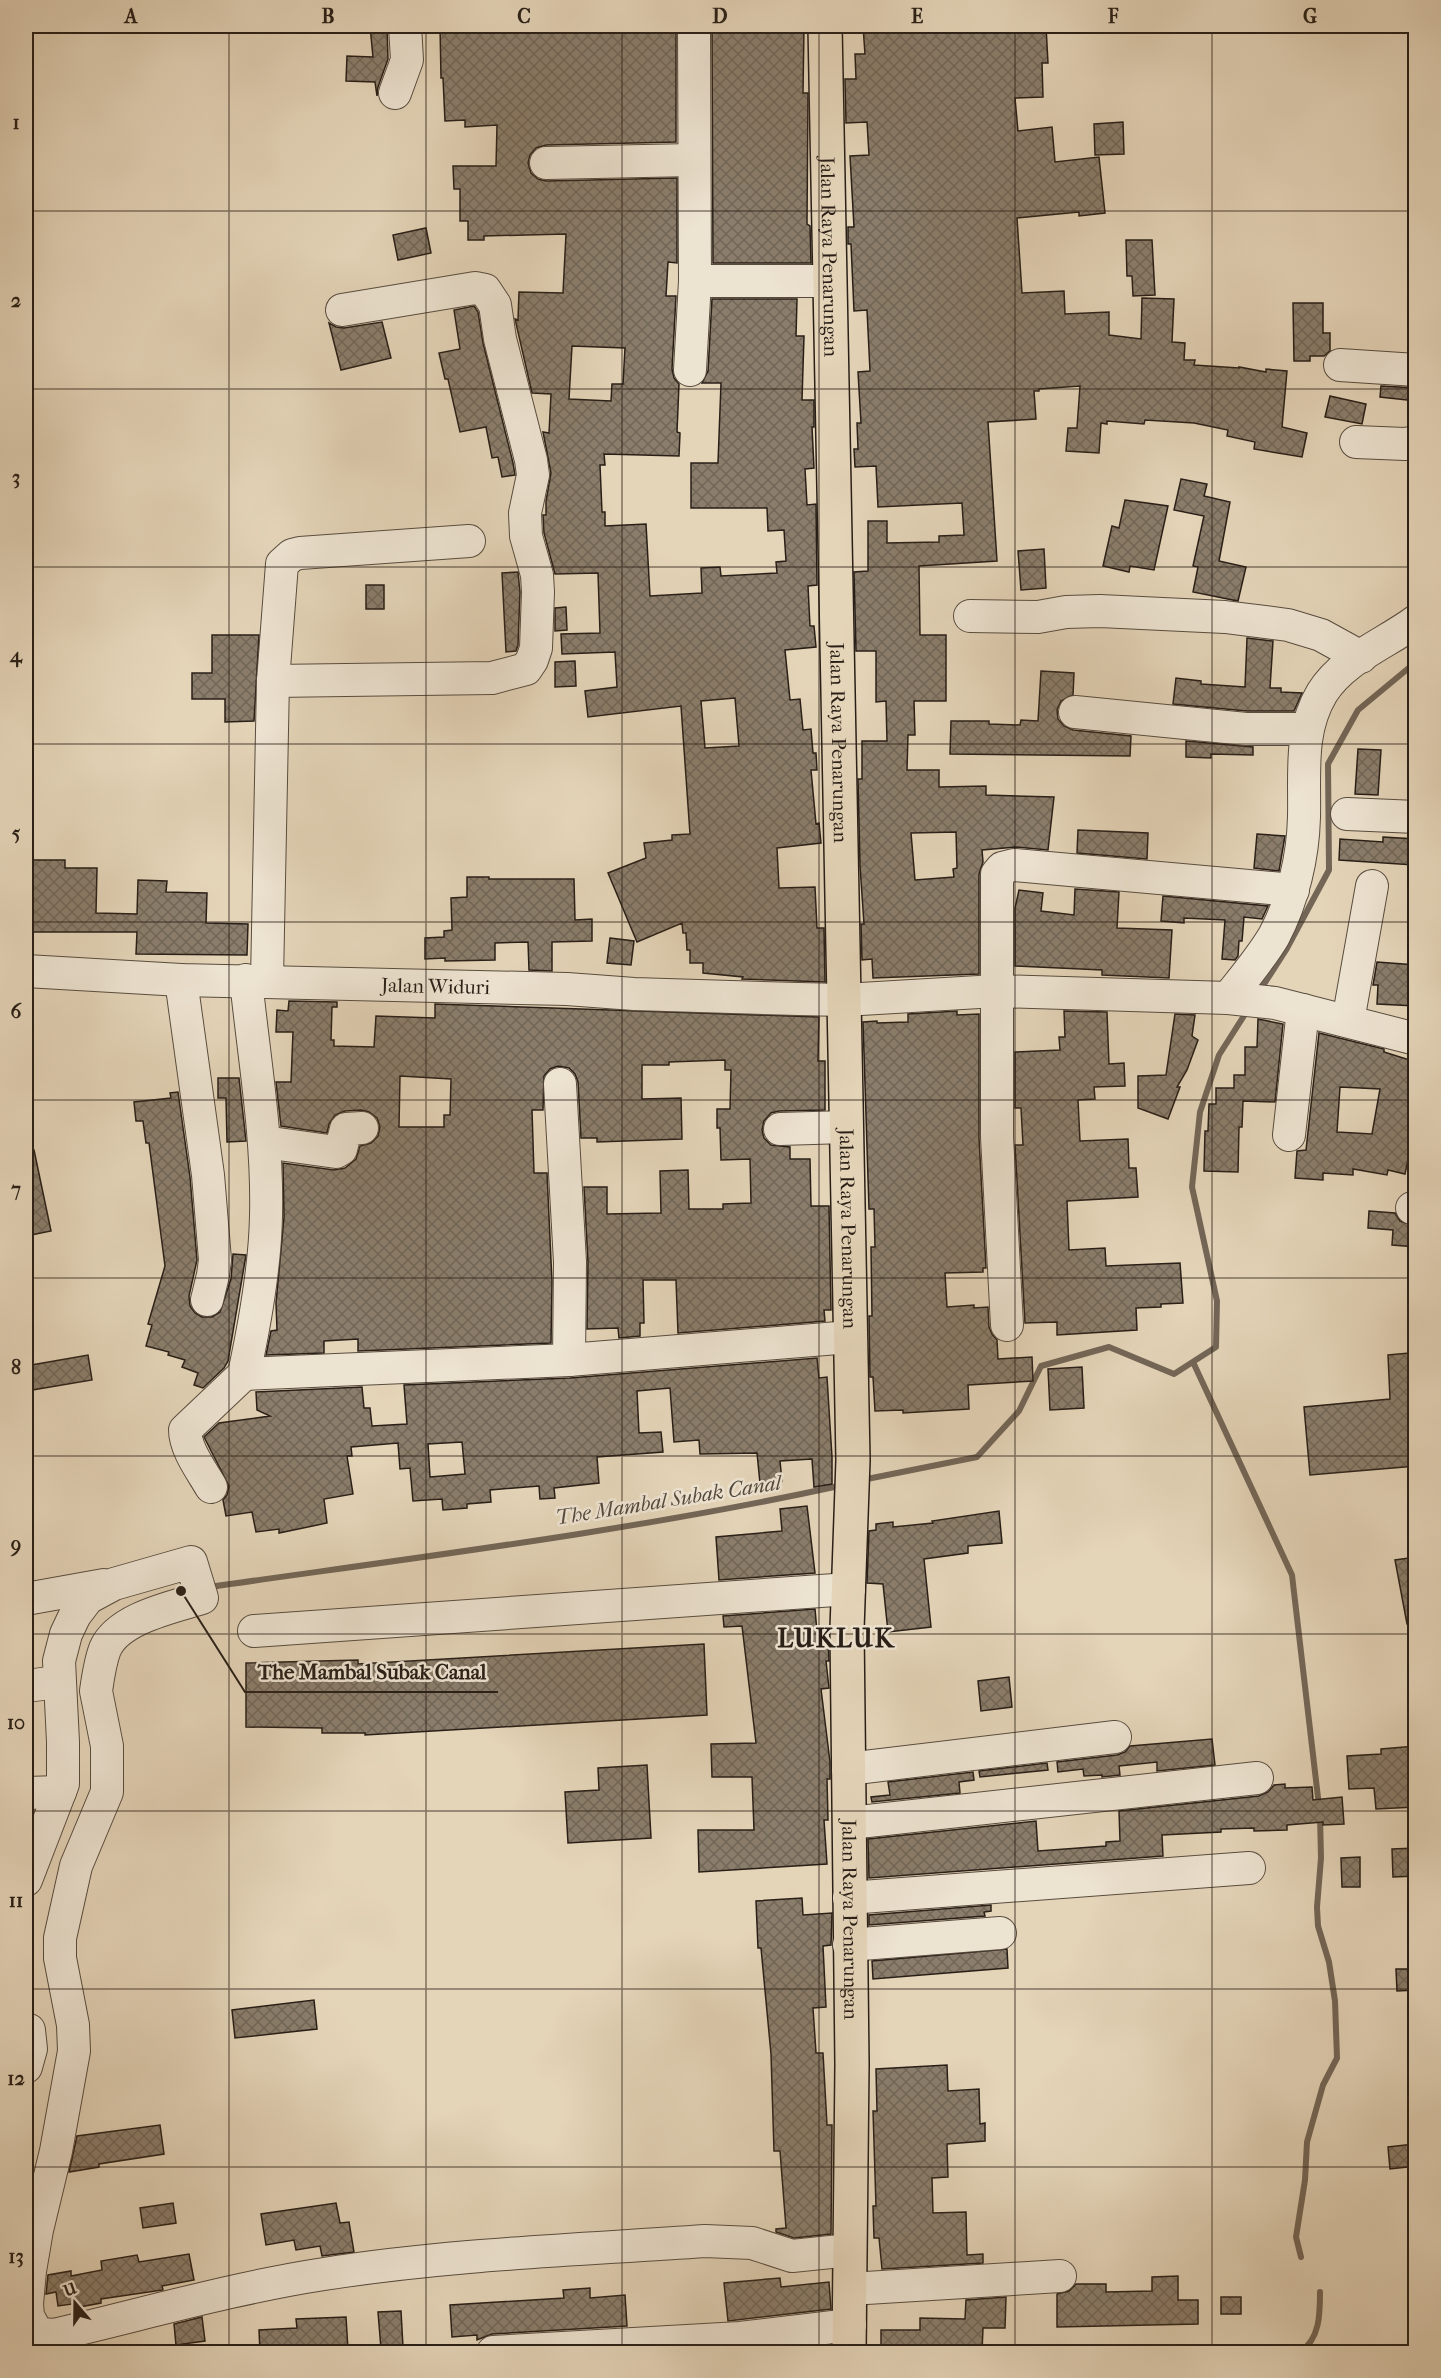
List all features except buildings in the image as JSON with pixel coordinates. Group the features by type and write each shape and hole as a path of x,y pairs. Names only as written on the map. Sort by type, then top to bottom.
{"main road":[{"name":"Jalan Raya Penarungan","path":"825,26 853,1475 849,1589 848,1769 852,2064 850,2339"}],"street":[{"path":"395,93 407,60 405,26"},
{"path":"690,370 695,281 694,26"},
{"path":"546,164 693,160"},
{"path":"695,281 830,281"},
{"path":"273,681 492,678 526,669 536,648 537,584 526,536 525,513 533,475 500,339 495,305 490,296 485,290 476,288 342,310"},
{"path":"1340,365 1416,370"},
{"path":"1356,442 1405,444 1416,442"},
{"path":"211,1487 194,1457 185,1436 185,1430 244,1374 254,1328 266,1216 257,980 281,570 287,559 300,553 469,541"},
{"path":"970,616 1038,617 1066,612 1100,611 1225,616 1288,625 1321,635 1361,657"},
{"path":"1232,998 1274,936 1293,890 1304,819 1306,729 1322,692 1341,670 1416,621"},
{"path":"1075,712 1246,729 1306,729"},
{"path":"1347,814 1416,817"},
{"path":"1007,1325 997,1137 997,874 1007,866 1293,890"},
{"path":"1348,1021 1372,886"},
{"name":"Jalan Widuri","path":"26,971 182,980 257,980 844,1000 996,991 1232,998 1289,1007 1416,1039"},
{"path":"182,980 208,1175 214,1250 213,1275 207,1300"},
{"path":"1289,1007 1289,1135"},
{"path":"561,1084 569,1242 569,1360"},
{"path":"780,1129 846,1127"},
{"path":"264,1142 336,1152 341,1149 346,1129 362,1128"},
{"path":"244,1374 569,1360 850,1337"},
{"path":"26,1599 114,1584 191,1562 202,1598 144,1617 116,1633 105,1650 96,1690 107,1746 107,1792 76,1866 60,1938 60,1958 73,2025 75,2051 36,2194 27,2304 30,2323 42,2334 49,2335 227,2292 323,2274 408,2262 705,2241 752,2243 792,2256 850,2250"},
{"path":"26,1880 60,1792 64,1770 58,1683 59,1661 66,1634 75,1615 88,1598 114,1584"},
{"path":"254,1631 849,1589"},
{"path":"26,1686 58,1683"},
{"path":"848,1769 1115,1737"},
{"path":"850,1823 1257,1778"},
{"path":"26,1793 60,1792"},
{"path":"849,1898 1249,1868"},
{"path":"849,1946 1000,1933"},
{"path":"26,2067 31,2049 29,2030"},
{"path":"850,2289 1060,2276"},
{"path":"493,2352 739,2345 850,2339"}],"waterway":[{"name":"The Mambal Subak Canal","path":"1259,992 1286,950 1329,870 1328,764 1358,710 1416,662"},
{"name":"The Mambal Subak Canal","path":"867,1479 977,1457 1019,1411 1041,1366 1109,1347 1174,1374 1216,1347 1217,1301 1192,1187 1200,1112 1219,1055 1247,1011"},
{"path":"1193,1362 1292,1575 1319,1806"},
{"name":"The Mambal Subak Canal","path":"209,1587 604,1530 839,1486"},
{"path":"1301,2257 1296,2237 1305,2180 1307,2142 1323,2085 1337,2058 1335,2001 1329,1962 1318,1926 1320,1816"},
{"path":"1300,2352 1312,2340 1318,2325 1320,2292"}],"place":[{"name":"The Mambal Subak Canal","path":"181,1591"}],"district":[{"name":"LUKLUK","path":"836,1638"}]}
